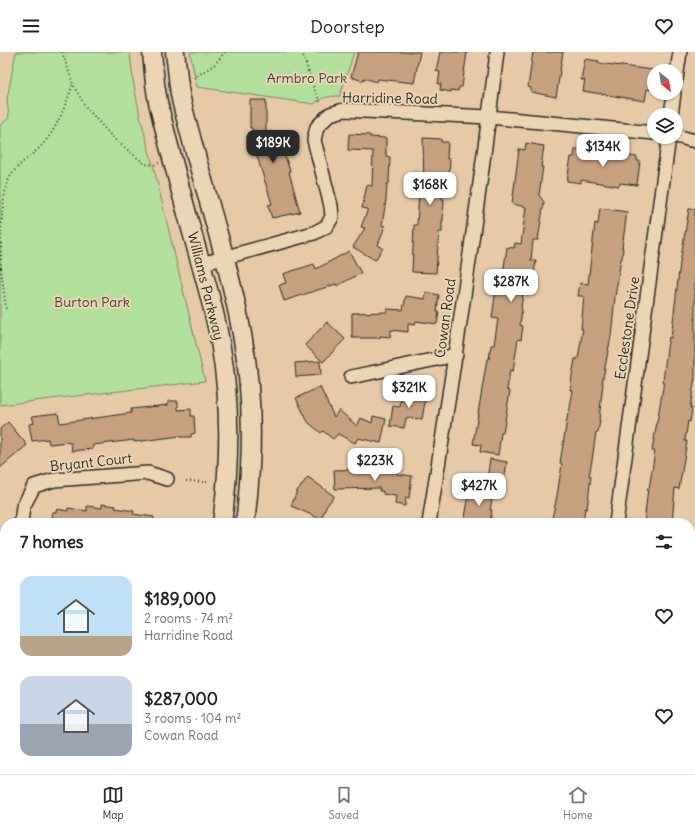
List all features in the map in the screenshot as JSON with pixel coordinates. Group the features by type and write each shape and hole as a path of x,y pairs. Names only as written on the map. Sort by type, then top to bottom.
{"main road":[{"name":"Williams Parkway","path":"152,52 158,102 201,264 221,348 226,390 228,453 222,518"},
{"name":"Williams Parkway","path":"175,52 180,94 224,257 242,332 249,380 251,412 251,449 245,518"}],"street":[{"name":"Cowan Road","path":"430,518 456,355 497,52"},
{"path":"678,64 680,52"},
{"name":"Harridine Road","path":"201,264 314,233 327,226 332,217 331,206 314,140 317,127 330,114 344,110 489,117 647,132"},
{"path":"683,137 695,140"},
{"name":"Ecclestone Drive","path":"617,518 667,144"},
{"path":"351,377 456,355"},
{"name":"Bryant Court","path":"21,518 22,507 34,486 54,480 148,473 167,479"}],"path":[{"path":"62,52 73,84 85,106 114,139 145,164 154,165 163,162"},
{"path":"194,78 215,64 225,52"},
{"path":"302,52 314,89 320,102"},
{"path":"6,309 0,268 4,194 10,178 24,161 42,146 52,134 62,116 73,84"},
{"path":"186,480 207,482"}],"green space":[{"name":"Burton Park","path":"16,52 130,52 133,80 140,116 205,381 0,405 0,126 9,118 7,99"},
{"name":"Armbro Park","path":"190,52 354,52 340,96 326,97 314,104 197,87"}],"building":[{"path":"358,52 420,52 414,83 378,79 377,82 364,78 363,81 351,77"},
{"path":"440,52 467,52 462,87 459,87 458,91 451,90 451,92 440,90 441,84 438,84 440,72 436,71"},
{"path":"533,52 563,52 556,97 531,92 531,88 528,87"},
{"path":"585,59 599,61 598,63 647,69 647,89 645,101 583,91 585,80 581,80"},
{"path":"250,100 266,100 266,132 271,132 271,135 279,134 282,153 284,153 290,171 289,172 300,212 272,218 268,205 272,204 256,153 252,128 250,128"},
{"path":"349,134 370,135 370,137 386,138 386,156 390,157 389,184 387,184 382,225 385,226 378,245 383,248 375,260 353,247 365,228 361,227 368,209 362,208 367,185 372,186 373,151 348,150"},
{"path":"423,138 441,139 441,142 448,142 447,159 450,159 449,179 442,179 442,199 444,199 443,221 442,232 439,232 436,273 412,272 414,225 417,225 419,191 424,191"},
{"path":"526,143 544,146 539,195 544,202 538,240 533,240 531,261 536,261 534,273 526,272 521,308 520,325 523,326 521,340 518,339 513,371 510,370 507,390 510,391 498,455 480,452 481,445 473,444 487,359 489,359 491,345 494,345 498,319 492,318 498,274 503,274 507,247 514,248 515,243 521,244 526,207 512,204 519,149 525,150"},
{"path":"575,149 637,157 637,161 640,161 637,185 620,183 619,186 581,180 581,183 567,181 571,157 574,157"},
{"path":"600,208 627,212 611,336 602,383 600,420 598,433 596,432 589,476 591,476 587,509 585,508 584,518 552,518 557,496 562,464 560,463 573,390 570,390 572,376 575,359 578,359 583,329 581,329 584,296 578,296 580,283 588,284 595,223 598,224"},
{"path":"689,209 695,209 695,377 690,408 692,408 690,422 688,421 685,441 687,441 679,489 675,488 672,518 645,518 648,488 649,489 655,451 652,451 664,382 667,348 669,337 671,338 680,263"},
{"path":"349,251 361,273 337,286 336,284 284,301 279,285 286,283 283,274 314,264 316,269"},
{"path":"426,292 439,295 437,324 416,321 415,325 408,324 408,332 391,330 390,337 380,336 380,338 352,338 352,313 387,312 387,309 403,310 406,296 425,299"},
{"path":"327,322 345,339 323,362 305,345"},
{"path":"320,361 321,375 296,377 295,363"},
{"path":"320,387 334,417 339,410 357,426 361,418 372,423 373,416 386,419 381,443 358,438 355,443 338,434 333,439 323,431 321,433 308,422 296,398"},
{"path":"412,388 427,390 422,419 406,418 404,428 390,426 393,406 400,407 401,399 410,400"},
{"path":"168,401 178,401 178,410 191,409 191,416 194,416 195,433 191,434 191,437 180,436 134,442 134,440 93,445 93,449 72,451 71,443 68,442 49,444 48,439 32,441 29,424 34,423 32,416 58,413 60,423 131,413 131,409 168,405"},
{"path":"8,422 27,445 0,468 0,429"},
{"path":"490,459 507,462 503,489 486,486"},
{"path":"371,469 397,472 397,474 412,476 409,498 406,497 405,506 395,504 396,496 383,494 383,491 379,491 380,488 335,489 334,470"},
{"path":"308,477 334,496 326,507 321,518 319,518 291,506 297,491"},
{"path":"470,489 493,493 490,510 492,510 491,518 465,518"},
{"path":"102,504 116,506 115,508 134,511 133,514 154,518 52,518 53,512 56,512 57,509 68,511 68,508 87,511 87,506 102,508"}]}
